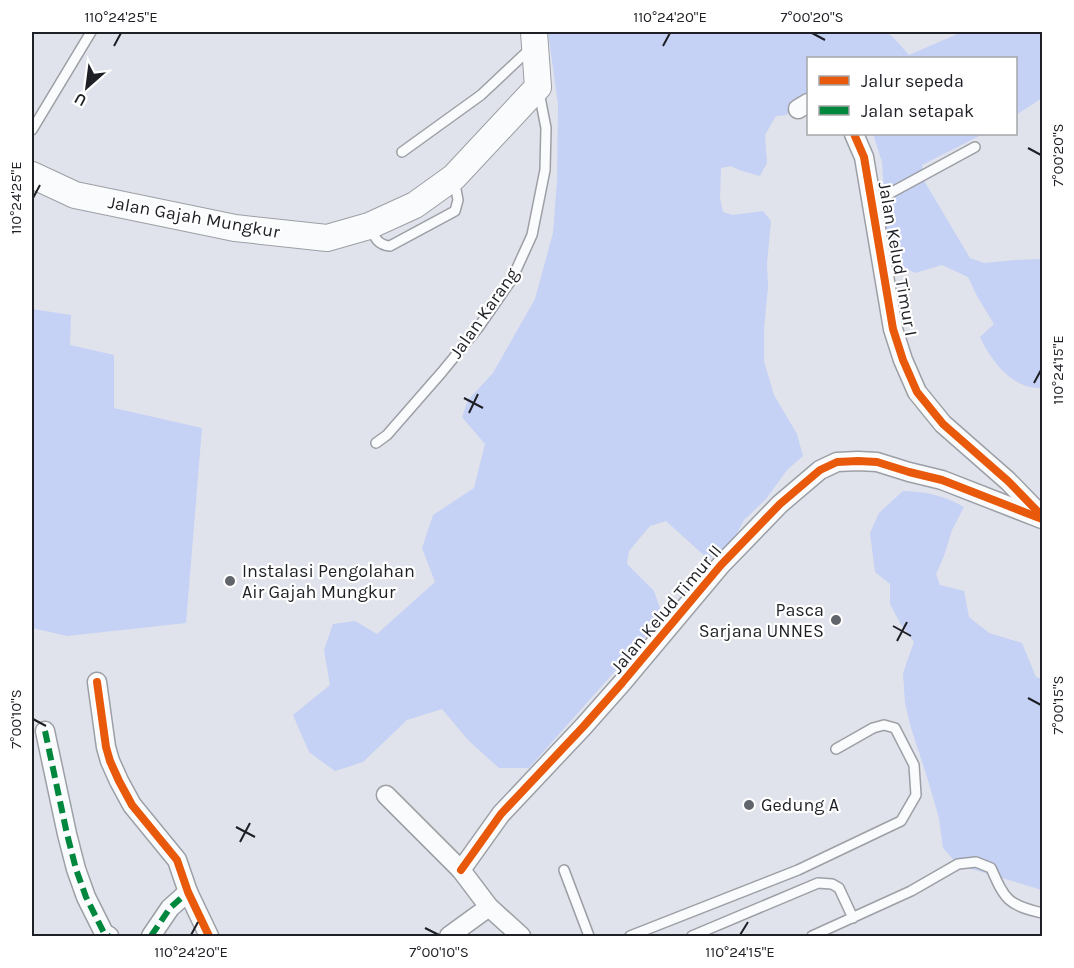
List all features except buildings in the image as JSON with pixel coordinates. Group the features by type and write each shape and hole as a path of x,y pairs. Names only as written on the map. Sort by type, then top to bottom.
{"main road":[{"path":"534,38 538,87"},
{"name":"Jalan Gajah Mungkur","path":"32,175 75,195 236,228 327,238 369,226 415,205 454,177 538,87"}],"street":[{"name":"Jalan Kelud Timur I","path":"854,135 864,157 893,329 917,392 943,424 1008,481 1042,518"},
{"name":"Jalan Kelud Timur II","path":"461,870 501,814 622,683 721,565 780,504 820,470 837,462 878,462 942,480 1042,518"},
{"path":"97,682 110,761 132,805 177,860 188,892 209,936"},
{"path":"45,731 76,869 86,897 104,933 109,936"},
{"path":"386,795 461,870 489,907 520,936"},
{"path":"151,936 170,908 188,892"},
{"path":"449,936 489,907"}],"lane":[{"path":"32,130 91,32"},
{"path":"402,152 481,95 534,38"},
{"name":"Jalan Karang","path":"376,443 387,435 419,400 478,328 512,279 532,235 545,170 546,128 538,87"},
{"path":"872,202 975,147"},
{"path":"630,936 798,870 901,821 916,795 914,765 895,728 884,725 873,728 836,749"},
{"path":"812,936 911,891 958,864 976,862 991,868 1002,893 1012,903 1024,909 1042,913"},
{"path":"564,870 589,936"},
{"path":"692,936 818,883 832,884 839,888 853,918"}],"shaded area":[{"path":"548,32 884,32 892,36 909,55 962,32 1042,32 1042,98 1017,114 1017,57 807,57 807,102 786,115 776,116 765,135 767,163 760,176 731,166 721,168 720,198 723,212 733,215 763,211 771,221 767,263 764,361 774,395 797,434 803,456 787,470 766,499 744,520 730,546 708,559 666,521 650,526 629,551 627,564 654,591 663,617 529,768 499,768 468,740 442,709 407,720 363,762 335,771 309,752 293,715 330,685 324,650 333,624 355,621 377,634 435,582 422,548 433,515 474,488 485,444 462,417 468,400 493,373 535,299 553,233 557,180 558,104"},
{"path":"873,135 981,135 922,165 923,179 970,258 984,263 1042,259 1042,388 1031,387 1013,379 990,355 980,337 994,324 968,277 942,265 915,273 893,262 886,238 882,162"},
{"path":"32,309 71,315 70,345 114,355 114,408 202,428 186,623 67,636 32,628"},
{"path":"903,491 935,495 964,507 952,530 936,574 940,585 964,591 969,617 989,633 1022,643 1036,677 1042,679 1042,890 958,865 943,848 939,818 905,703 903,673 914,642 890,604 890,584 875,572 870,533 879,513"}],"marked path":[{"path":"45,731 76,869 86,897 104,933 109,936"},
{"path":"151,936 170,908 188,892 187,888"}],"cycle path":[{"path":"854,135 864,157 893,329 917,392 943,424 1008,481 1042,516"},
{"path":"461,870 501,814 622,683 721,565 780,504 820,470 837,462 877,462 942,480 1042,519"},
{"path":"97,682 110,761 132,805 177,860 188,892 209,936"}],"place":[{"name":"Instalasi Pengolahan Air Gajah Mungkur","path":"230,581"},
{"name":"Pasca Sarjana UNNES","path":"836,620"},
{"name":"Gedung A","path":"749,805"}]}
